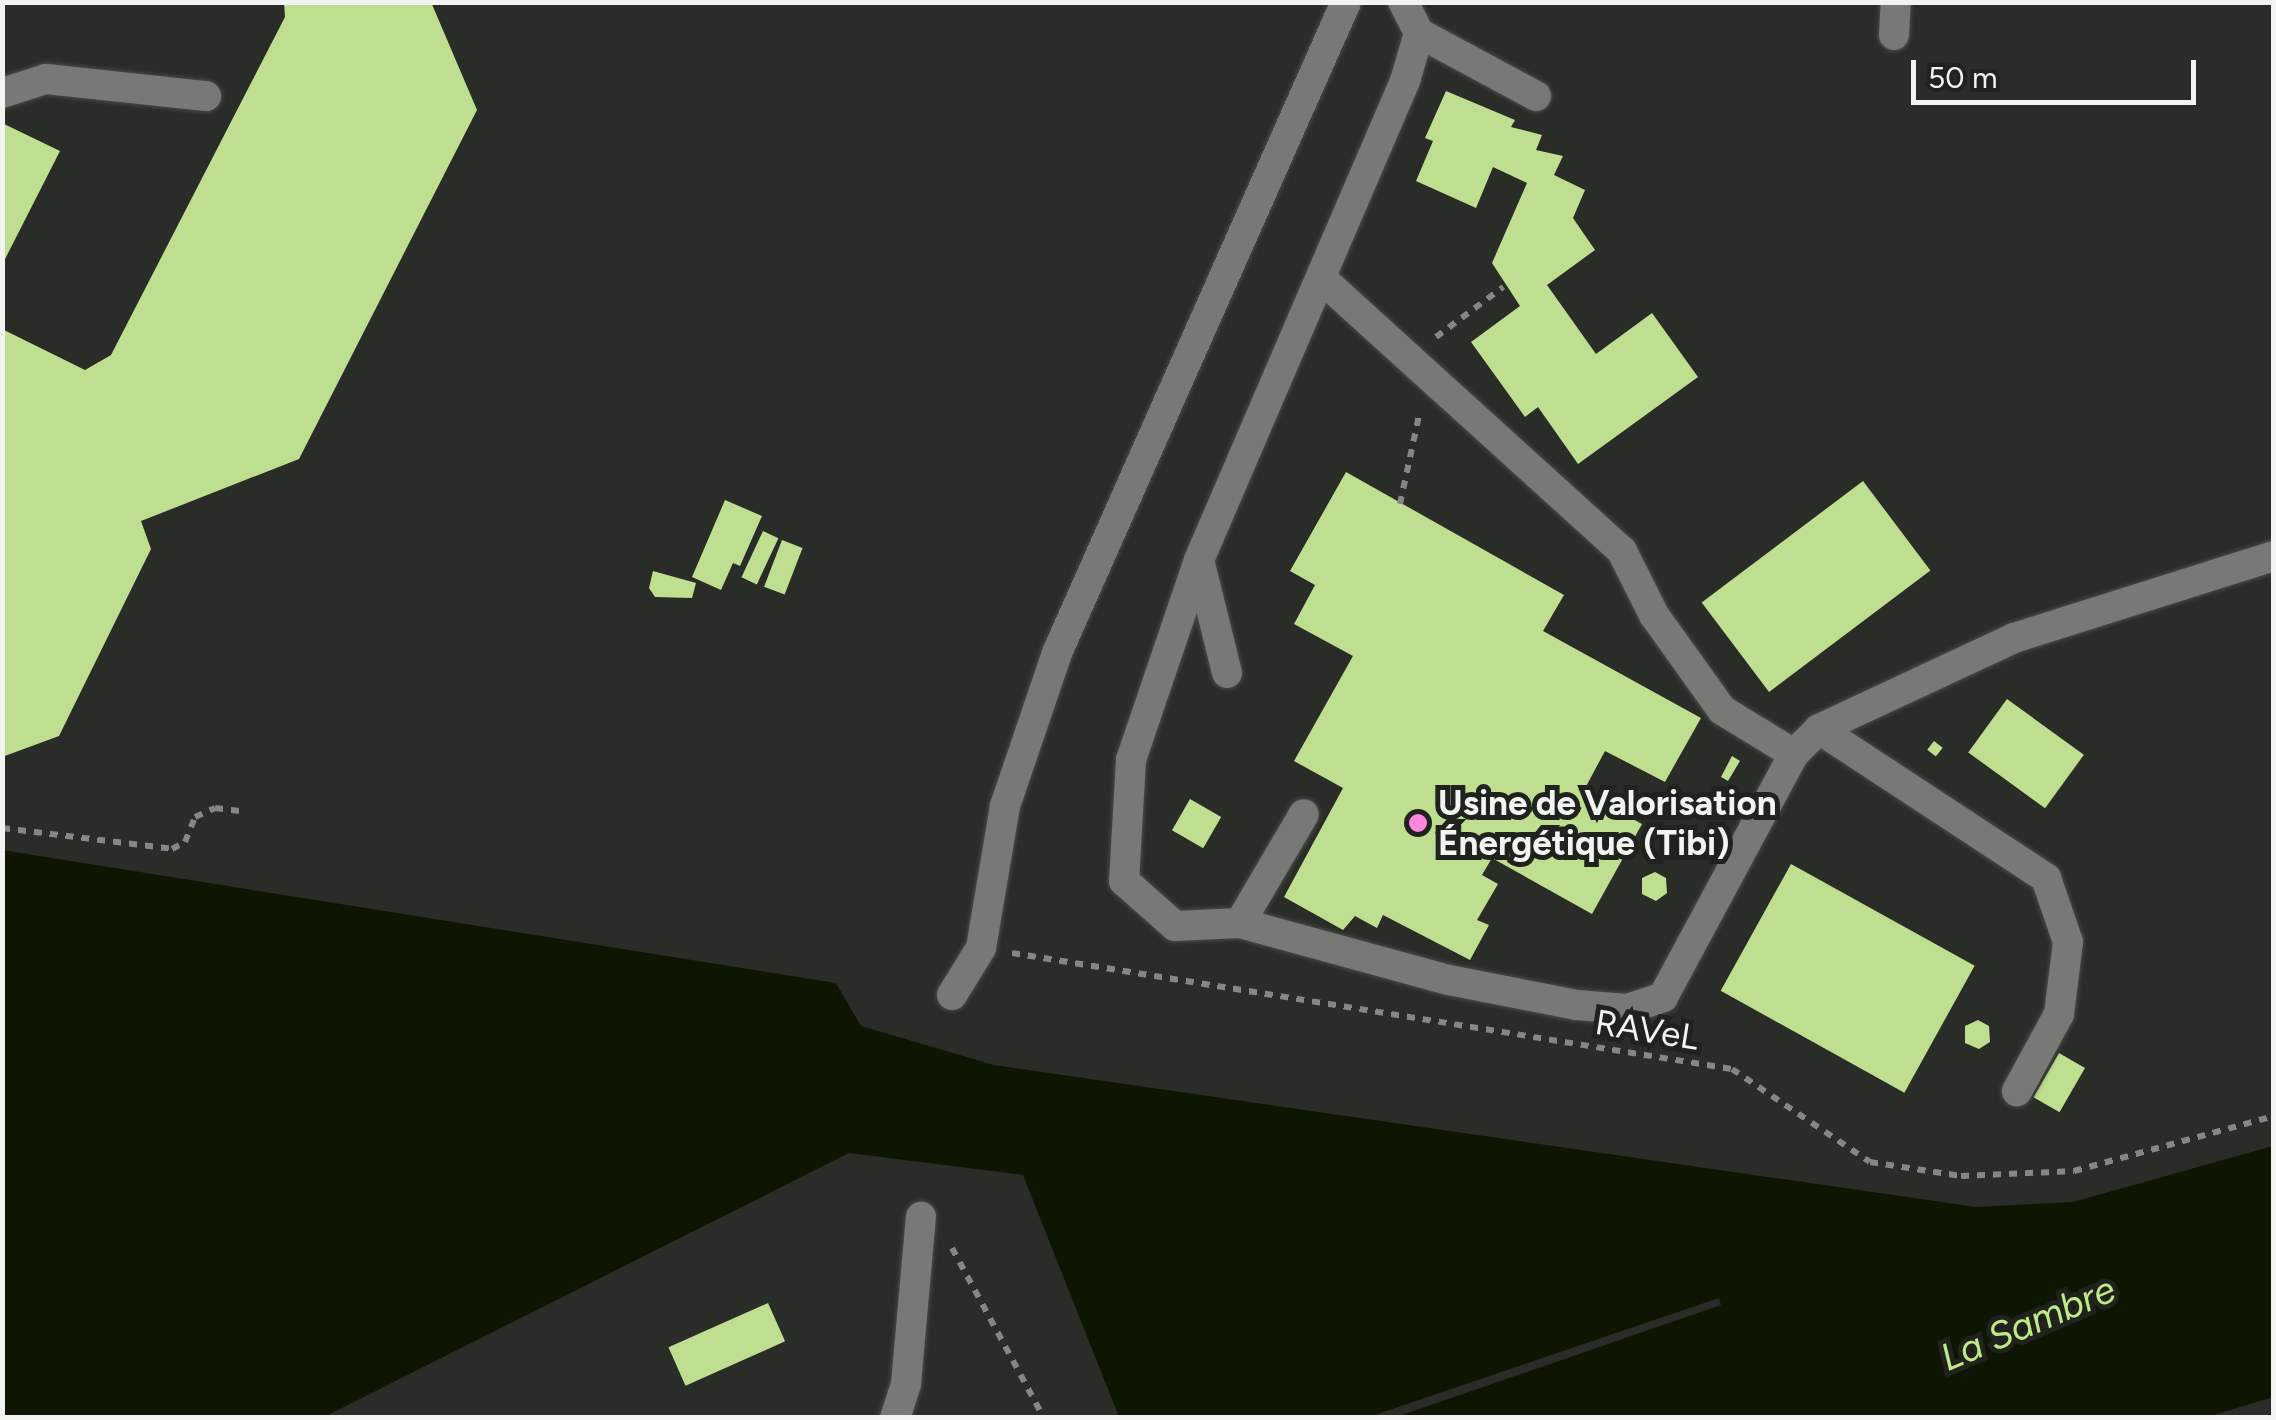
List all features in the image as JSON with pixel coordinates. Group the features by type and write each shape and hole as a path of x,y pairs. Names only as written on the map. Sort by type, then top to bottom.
{"lane":[{"path":"952,996 982,948 1005,806 1057,653 1346,2"},
{"path":"1403,2 1419,33 1536,96"},
{"path":"1894,35 1896,2"},
{"path":"1419,33 1322,279 1199,560 1131,760 1124,881 1176,926 1240,924 1449,980 1627,1009 1662,997 1794,754 1819,729 2014,638 2274,556"},
{"path":"2,93 46,79 206,96"},
{"path":"1322,279 1622,551 1654,615 1722,710 1794,754"},
{"path":"1199,560 1228,673"},
{"path":"1819,729 2046,878 2068,942 2059,1014 2017,1091"},
{"path":"1240,924 1304,814"},
{"path":"895,1418 906,1384 933,1225"}],"path":[{"path":"1400,504 1418,366 1503,287"},
{"path":"2,828 172,850 184,842 196,816 215,808 240,812"},
{"name":"RAVeL","path":"982,948 1732,1069 1870,1162 1961,1176 2074,1171 2274,1116"},
{"path":"933,1225 1044,1418"}],"water":[{"name":"La Sambre","path":"2,850 836,983 861,1026 994,1065 1976,1207 2073,1202 2273,1146 2273,1397 2204,1418 1396,1417 1721,1305 1719,1298 1369,1417 1119,1417 1023,1175 849,1153 324,1417 3,1417"}],"building":[{"path":"284,2 431,2 477,110 299,459 141,521 151,549 59,736 2,757 2,329 85,370 111,355 285,17"},
{"path":"1446,91 1515,120 1511,127 1542,135 1536,150 1563,156 1554,175 1585,190 1573,218 1595,250 1547,285 1596,354 1652,313 1698,377 1578,464 1538,407 1525,417 1471,342 1520,306 1492,263 1527,183 1493,167 1476,208 1416,181 1433,141 1425,138"},
{"path":"2,123 60,151 2,265"},
{"path":"1346,472 1564,595 1543,631 1701,718 1665,782 1605,751 1583,792 1642,824 1592,914 1492,858 1482,875 1498,884 1477,920 1489,925 1470,960 1383,915 1377,928 1355,916 1343,930 1284,897 1343,788 1294,761 1353,656 1294,624 1315,585 1290,571"},
{"path":"1863,481 1930,570 1769,692 1702,603"},
{"path":"725,500 762,516 740,566 733,563 721,590 692,577"},
{"path":"763,531 778,538 757,584 741,577"},
{"path":"782,540 803,548 785,595 764,587"},
{"path":"653,571 696,583 692,598 655,597 649,588"},
{"path":"2007,699 2084,755 2045,808 1968,752"},
{"path":"1934,741 1943,748 1936,756 1927,750"},
{"path":"1732,756 1740,761 1728,781 1721,777"},
{"path":"1190,799 1221,817 1203,848 1172,830"},
{"path":"1791,864 1975,966 1904,1093 1721,991"},
{"path":"1655,872 1666,878 1667,893 1656,901 1642,894 1642,878"},
{"path":"1978,1020 1989,1026 1990,1042 1979,1049 1965,1043 1965,1026"},
{"path":"2059,1053 2085,1068 2059,1112 2034,1097"},
{"path":"768,1303 785,1341 686,1386 668,1347"}],"place":[{"name":"Usine de Valorisation Énergétique (Tibi)","path":"1418,823"}]}
